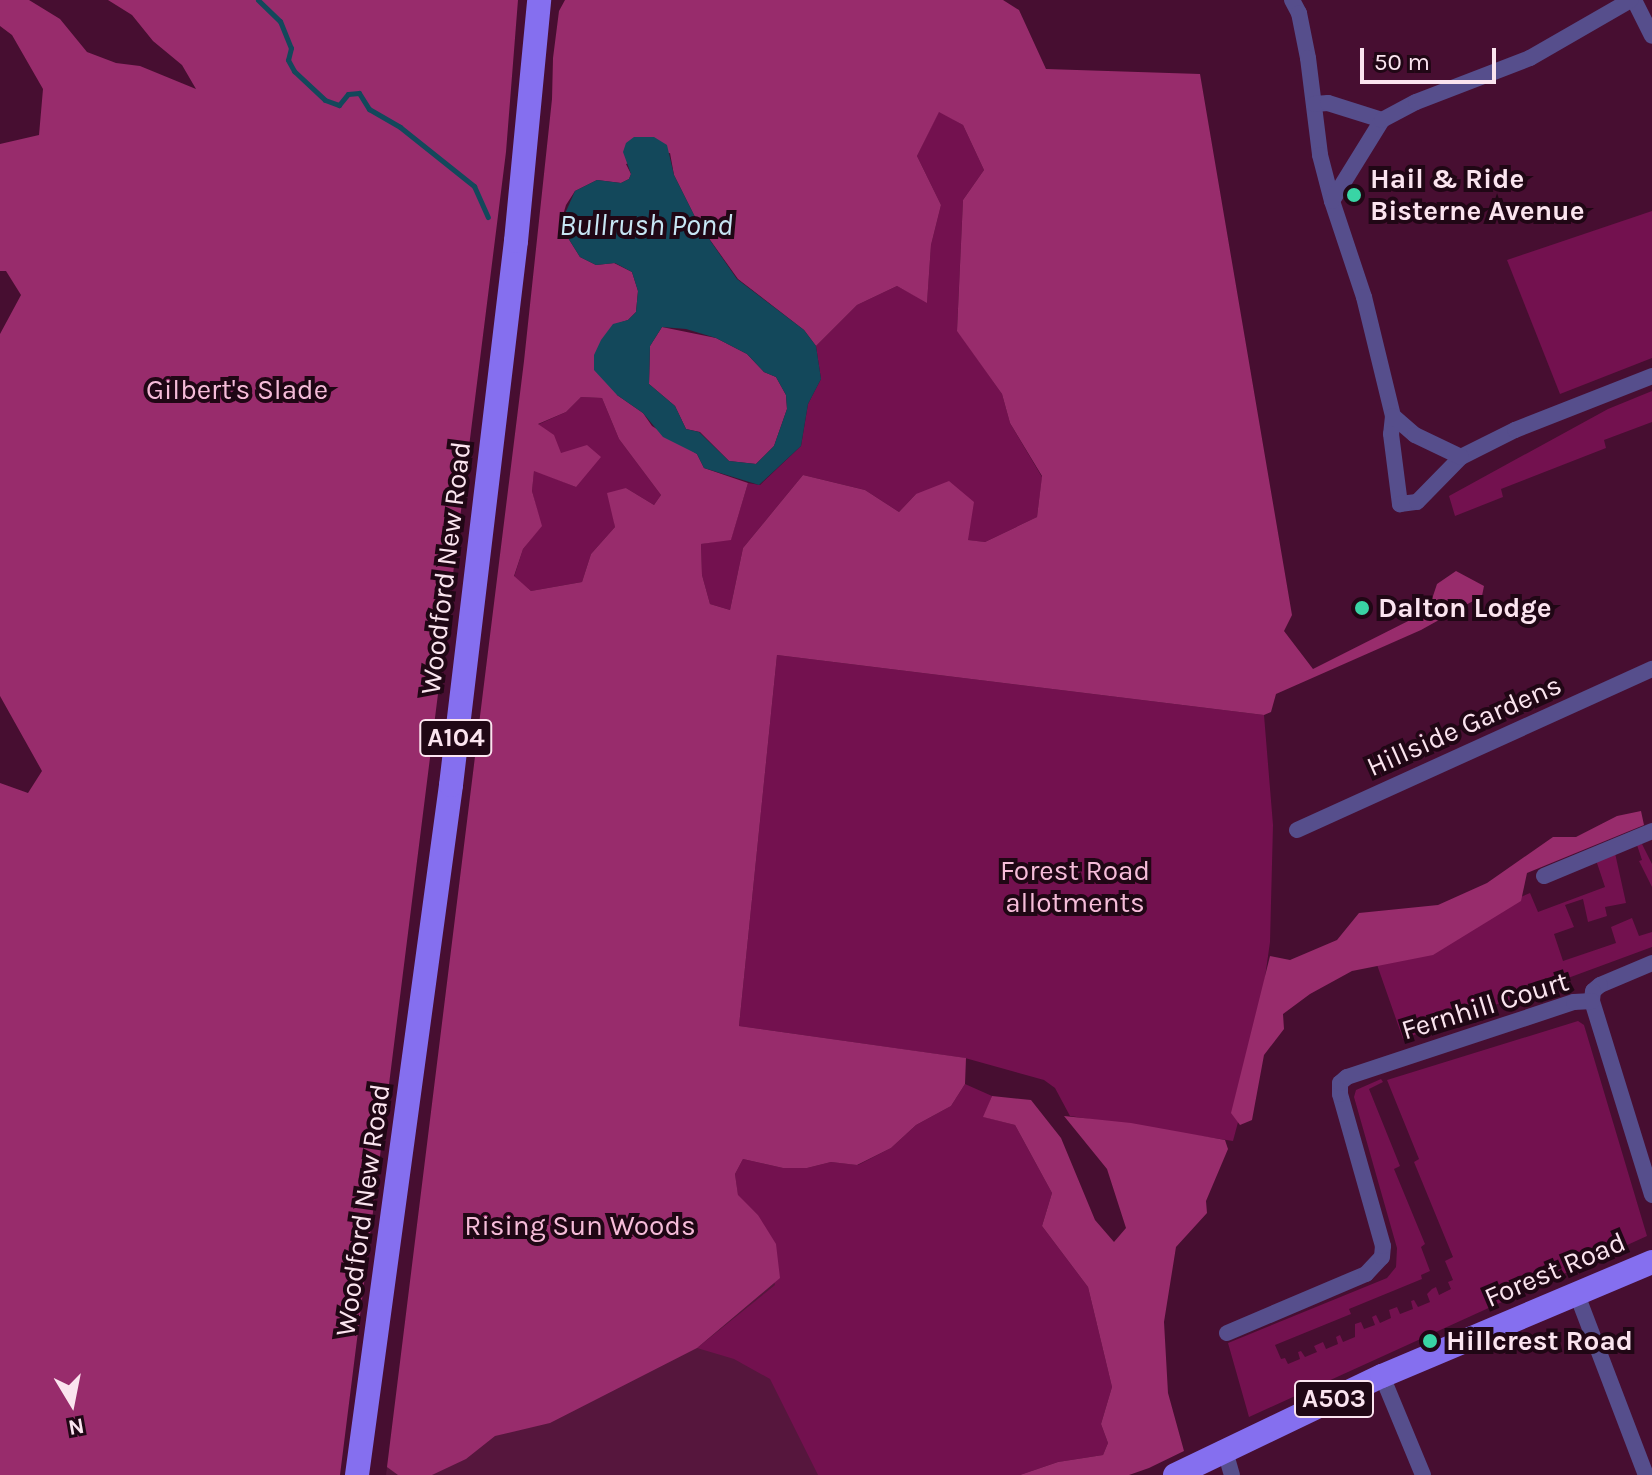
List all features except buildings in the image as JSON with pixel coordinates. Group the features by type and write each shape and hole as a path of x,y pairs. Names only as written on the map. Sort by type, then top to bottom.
{"main road":[{"name":"Woodford New Road","path":"357,1475 451,785 516,241 539,0"},
{"name":"Forest Road","path":"1184,1473 1228,1463 1382,1376 1652,1262"}],"street":[{"path":"1292,0 1299,13 1332,201 1364,297 1393,416 1391,434 1400,504 1417,502 1461,457 1515,430 1652,376"},
{"path":"1332,201 1382,120 1416,102 1530,58 1632,0 1652,36"},
{"path":"1314,104 1328,103 1382,120"},
{"path":"1393,416 1415,435 1461,457"},
{"name":"Hillside Gardens","path":"1297,830 1652,669"},
{"path":"1544,876 1652,831"},
{"path":"1592,1001 1593,991 1600,985 1652,963"},
{"name":"Fernhill Court","path":"1227,1333 1366,1274 1382,1257 1383,1246 1340,1083 1347,1077 1395,1060 1574,1002 1592,1001 1652,1195"},
{"path":"1576,1292 1646,1475"},
{"path":"1382,1376 1423,1475"}],"shaded area":[{"path":"782,1276 878,1475 386,1475 387,1467"}],"green space":[{"name":"Gilbert's Slade","path":"0,0 29,0 60,19 87,52 116,63 140,66 196,89 182,65 153,41 132,15 108,0 518,0 506,152 340,1475 0,1475 0,783 28,793 42,771 0,696 0,334 21,295 6,271 0,271 0,144 39,135 43,89 12,35 0,26"},
{"name":"Rising Sun Woods","path":"565,0 1003,0 1019,10 1046,69 1200,74 1292,615 1284,631 1313,669 1428,611 1437,584 1456,571 1484,586 1482,596 1421,630 1276,694 1271,712 1264,715 777,655 739,1026 966,1058 965,1084 951,1106 916,1125 891,1148 857,1165 831,1162 807,1168 783,1168 743,1159 735,1174 738,1195 758,1215 776,1244 780,1278 697,1348 550,1423 495,1436 466,1459 432,1475 398,1475 387,1467 524,361 559,11","holes":["939,112 963,125 984,170 963,200 957,331 1002,394 1010,423 1042,476 1037,517 985,542 968,540 974,502 949,481 916,494 899,512 865,490 803,475 743,548 730,610 710,604 702,575 701,544 731,540 748,483 704,468 697,454 652,426 643,413 617,395 613,325 628,320 636,312 638,291 632,272 614,263 596,265 580,257 560,225 566,205 575,191 597,180 621,183 629,179 631,174 626,164 670,153 674,175 698,223 738,279 804,330 816,346 857,305 897,286 927,303 931,245 941,205 917,156","581,397 602,398 619,439 661,495 654,505 626,488 607,493 615,527 591,554 582,582 531,591 514,576 523,549 542,526 532,491 534,471 576,487 601,457 587,445 561,453 554,435 538,424 566,412"]},
{"path":"939,111 963,125 984,170 963,200 957,330 1002,394 1010,423 1042,477 1037,517 985,542 967,540 916,494 899,512 865,490 803,475 743,548 730,610 710,604 702,575 701,544 731,539 748,483 760,485 801,446 808,404 821,379 816,346 857,305 897,286 927,302 931,245 941,205 917,156"},
{"path":"1652,211 1652,358 1560,394 1507,260"},
{"path":"662,327 716,338 747,354 764,372 776,377 786,395 787,409 774,446 756,464 729,461 700,432 686,429 675,406 649,384 650,346"},
{"path":"1652,391 1652,422 1604,440 1606,448 1501,489 1503,497 1455,516 1449,496 1608,409"},
{"path":"581,397 602,398 619,439 661,495 654,505 626,488 613,514 615,527 591,554 582,582 531,591 514,577 523,549 541,526 532,491 534,470 576,487 560,453 537,425 566,412"},
{"name":"Forest Road allotments","path":"777,655 1264,715 1273,825 1270,942 1252,1070 1233,1141 1070,1116 1055,1088 1044,1080 965,1058 739,1026"},
{"path":"1641,811 1644,825 1527,873 1521,901 1433,955 1352,971 1310,994 1283,1014 1284,1029 1264,1055 1252,1120 1240,1125 1231,1113 1270,956 1290,960 1337,940 1359,913 1438,905 1487,883 1553,837 1576,837 1617,816"},
{"path":"1642,844 1652,864 1652,887 1639,861 1642,860 1637,845"},
{"path":"1615,853 1626,903 1605,907 1607,916 1588,922 1583,899 1565,905 1574,927 1554,934 1563,961 1616,943 1611,927 1632,918 1639,936 1652,932 1652,947 1403,1039 1375,959 1530,893 1538,912 1605,887 1596,860"},
{"path":"1578,1021 1584,1025 1647,1236 1249,1417 1228,1343 1387,1278 1396,1267 1397,1248 1354,1097 1356,1090 1381,1079 1383,1082 1369,1089 1400,1166 1394,1169 1425,1244 1421,1247 1430,1271 1421,1275 1422,1279 1349,1309 1351,1314 1275,1345 1281,1359 1285,1358 1288,1364 1300,1359 1298,1352 1301,1351 1305,1357 1317,1352 1314,1346 1323,1342 1326,1349 1338,1344 1336,1337 1340,1335 1343,1342 1355,1337 1355,1324 1361,1322 1364,1329 1375,1325 1372,1317 1376,1315 1380,1323 1391,1318 1389,1310 1397,1307 1400,1314 1413,1309 1411,1301 1414,1300 1418,1307 1430,1302 1427,1294 1436,1287 1439,1295 1451,1289 1448,1282 1453,1280 1445,1261 1453,1257 1414,1162 1419,1159 1387,1080"},
{"path":"965,1084 992,1096 984,1117 1015,1125 1052,1193 1042,1226 1088,1287 1112,1387 1101,1424 1108,1443 1103,1455 1058,1462 1020,1475 818,1475 770,1379 734,1359 697,1348 775,1285 758,1215 738,1196 735,1174 743,1159 783,1168 807,1168 831,1162 858,1165 891,1148 916,1125 951,1106"},
{"path":"992,1096 1031,1100 1061,1138 1095,1220 1114,1242 1126,1228 1107,1169 1064,1116 1131,1123 1225,1140 1228,1149 1206,1201 1207,1213 1176,1247 1164,1322 1168,1393 1184,1451 1149,1468 1129,1475 1020,1475 1058,1462 1103,1455 1108,1443 1101,1424 1112,1387 1088,1287 1042,1226 1052,1193 1015,1125 983,1117"}],"water":[{"name":"Bullrush Pond","path":"634,137 654,137 667,145 674,175 698,223 737,279 804,330 816,346 821,379 808,404 801,446 759,485 704,468 697,454 663,437 643,413 617,395 594,370 594,355 601,340 613,324 628,320 636,312 638,291 632,272 615,263 596,265 580,257 560,225 575,191 597,180 621,183 629,179 631,174 623,152 626,143","holes":["662,327 686,329 716,338 747,354 764,372 776,377 786,395 787,409 774,446 756,464 729,461 699,432 686,429 675,406 649,384 650,346"]}],"waterway":[{"path":"258,0 280,21 291,48 288,60 294,71 325,100 339,105 348,94 359,93 369,109 400,127 474,186 488,217"}],"place":[{"name":"Hail & Ride Bisterne Avenue","path":"1354,195"},
{"name":"Dalton Lodge","path":"1362,608"},
{"name":"Hillcrest Road","path":"1430,1341"}]}
